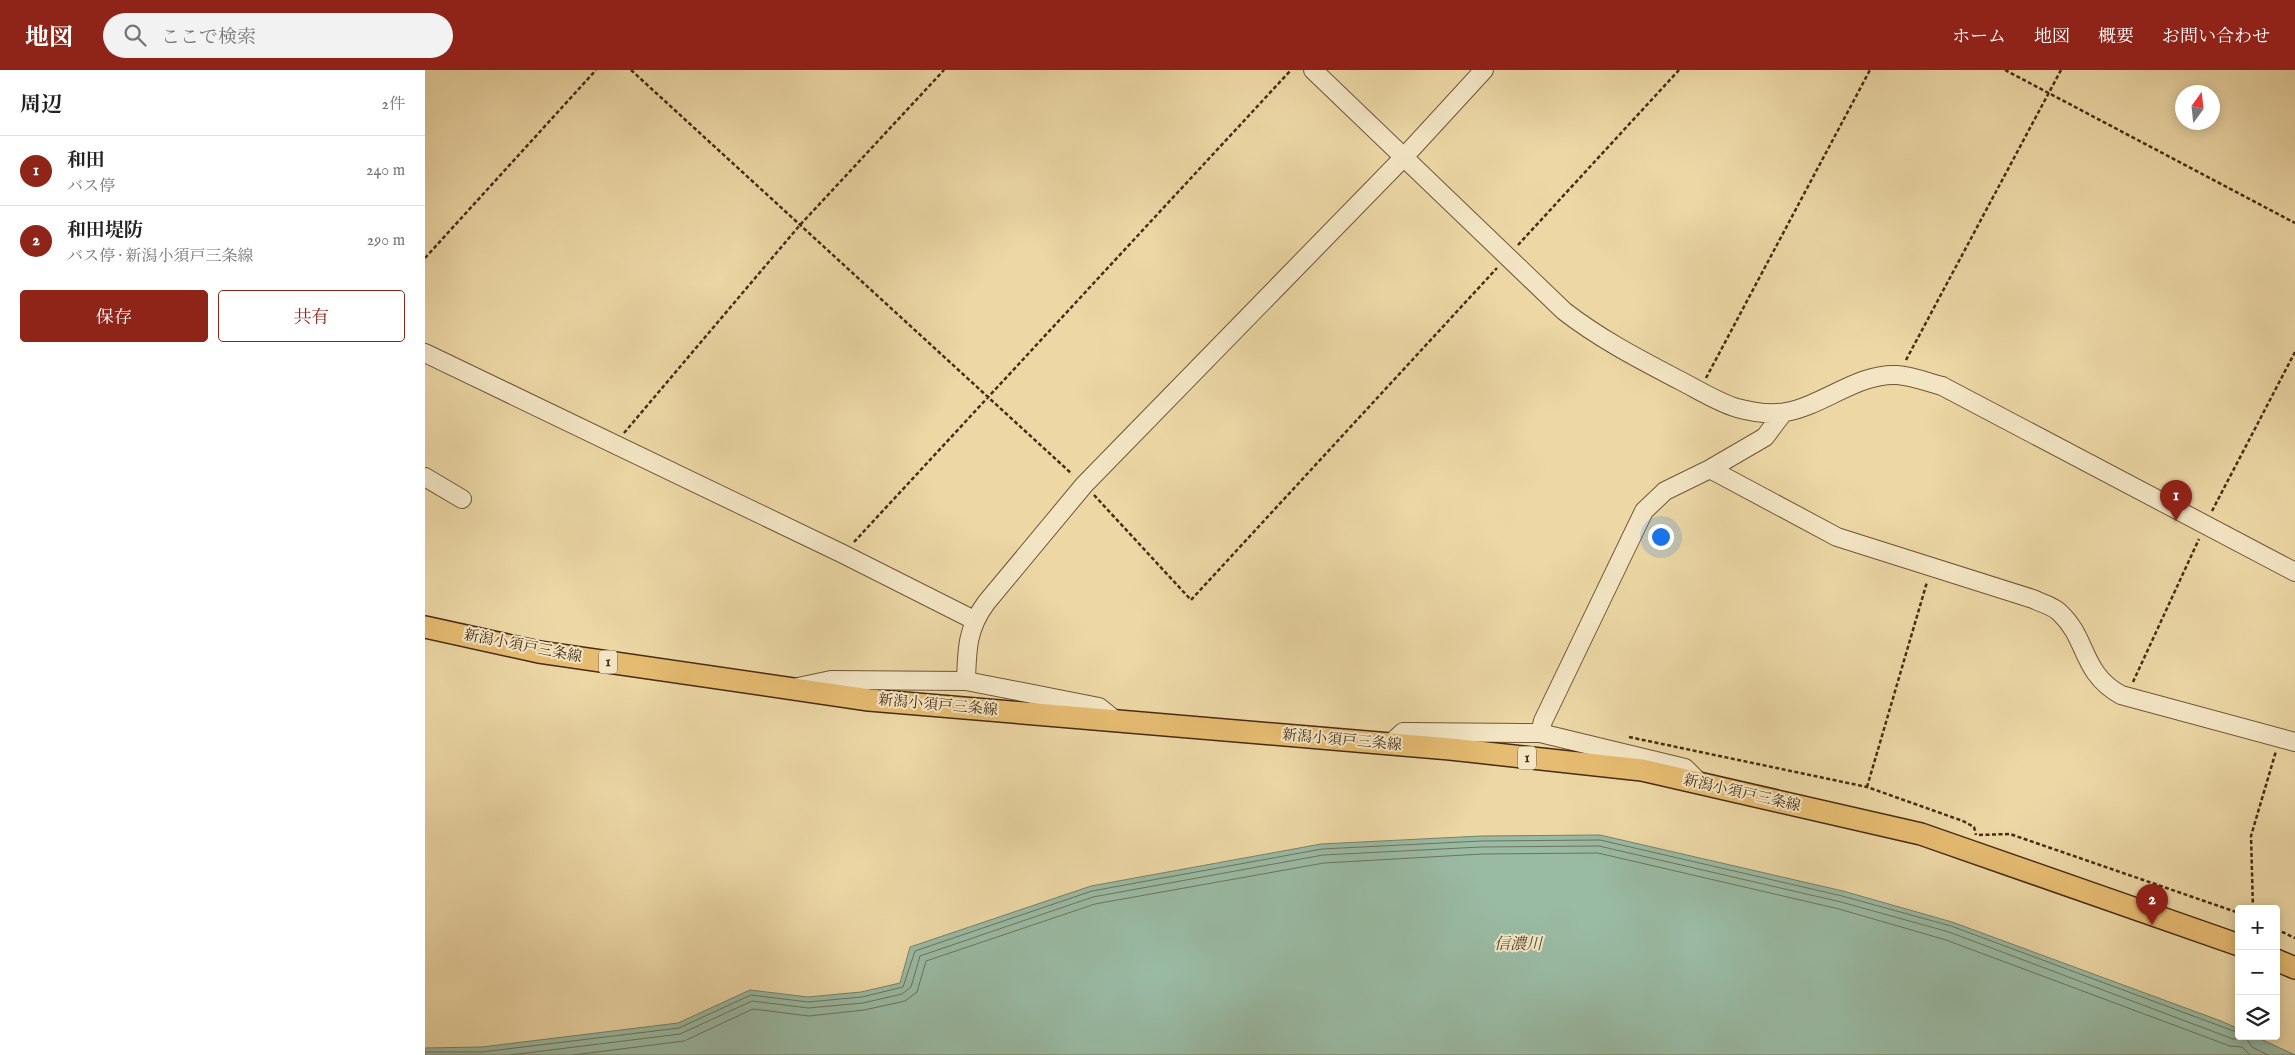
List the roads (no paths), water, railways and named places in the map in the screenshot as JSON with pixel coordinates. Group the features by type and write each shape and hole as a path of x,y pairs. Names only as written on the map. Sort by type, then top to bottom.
{"main road":[{"name":"新潟小須戸三条線","path":"425,627 539,652 869,700 1390,744 1643,770 1921,834 2235,944"},
{"path":"2280,962 2295,968"}],"street":[{"path":"1313,70 1564,311 1588,330 1615,347 1699,390 1736,407 1758,412 1783,413 1802,409 1866,379 1898,375 1941,386 1976,402 2295,572"},
{"path":"966,681 967,645 974,620 1084,485 1404,157 1484,70"},
{"path":"425,353 843,554 974,620"},
{"path":"1540,733 1543,721 1644,511 1665,491 1710,469 1765,437 1783,413"},
{"path":"1710,469 1837,537 2033,599 2060,612 2074,631 2095,674 2111,690 2288,740"},
{"path":"425,477 462,499"},
{"path":"792,688 831,680 966,681 1099,707 1115,720"},
{"path":"1390,744 1403,732 1540,733 1685,768 1701,784"}],"water":[{"name":"信濃川","path":"1600,835 1843,891 1952,922 2221,1021 2235,1027 2235,1040 2263,1040 2295,1055 425,1055 425,1048 482,1047 678,1023 750,990 808,997 861,992 900,983 910,947 1091,886 1321,844 1481,836"}],"place":[{"name":"和田","path":"2176,521"},
{"name":"和田堤防","path":"2152,925"}]}
